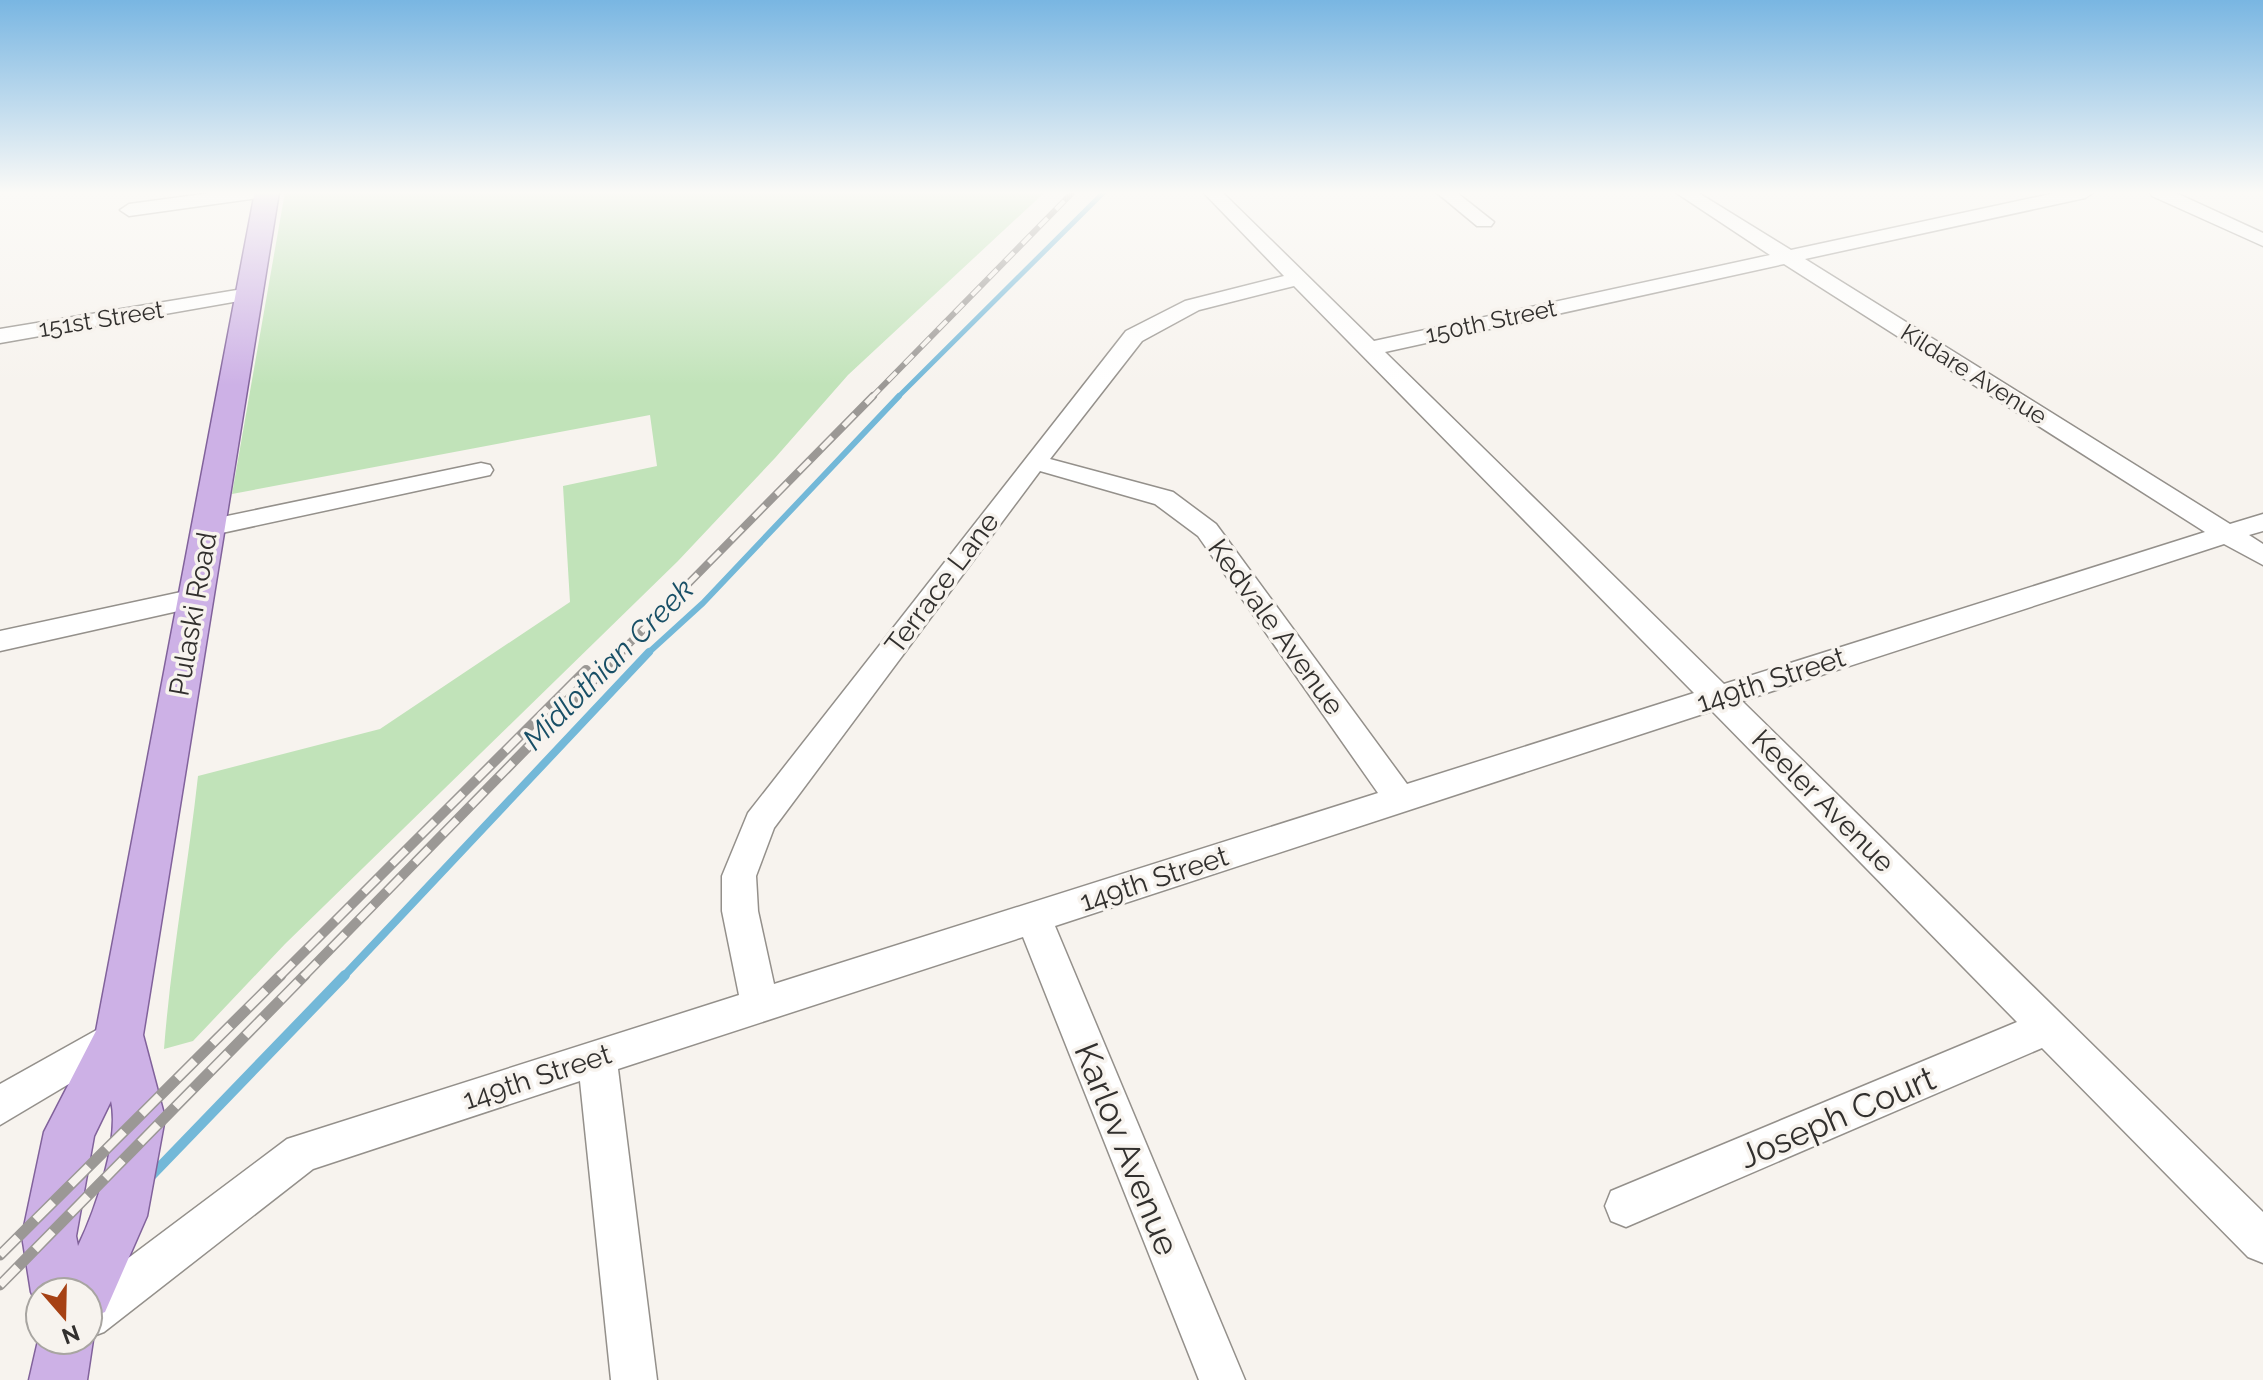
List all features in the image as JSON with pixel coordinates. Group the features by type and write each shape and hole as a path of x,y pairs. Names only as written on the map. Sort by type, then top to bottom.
{"main road":[{"name":"Pulaski Road","path":"56,1276 49,1236 69,1132 119,1035 256,256"},
{"name":"Pulaski Road","path":"92,1276 120,1216 140,1118 119,1035"},
{"path":"58,1380 62,1356"}],"street":[{"name":"Keeler Avenue","path":"1276,256 2263,1242"},
{"name":"150th Street","path":"1367,349 1788,257"},
{"name":"Kildare Avenue","path":"1788,257 2263,556"},
{"name":"Terrace Lane","path":"760,1005 740,911 739,876 760,822 1034,462 1134,336 1155,320 1214,298 1299,279"},
{"name":"151st Street","path":"0,336 249,294"},
{"name":"Kedvale Avenue","path":"1034,462 1164,498 1207,530 1400,799"},
{"path":"208,528 481,470"},
{"name":"149th Street","path":"104,1304 301,1153 2263,522"},
{"path":"0,641 195,598"},
{"name":"Karlov Avenue","path":"1033,917 1222,1380"},
{"name":"Joseph Court","path":"1626,1206 2049,1027"},
{"path":"0,1106 119,1035"},
{"path":"597,1058 634,1380"}],"green space":[{"path":"274,256 976,256 848,375 678,561 285,944 193,1041 164,1049 198,776 380,729 570,602 563,486 657,466 650,415 232,494"}],"waterway":[{"name":"Midlothian Creek","path":"899,396 1039,256"},
{"name":"Midlothian Creek","path":"648,653 703,603 899,396"},
{"name":"Midlothian Creek","path":"343,977 648,653"},
{"name":"Midlothian Creek","path":"152,1175 345,975"}],"railway":[{"path":"871,398 1010,256"},
{"path":"619,654 873,396"},
{"path":"303,977 621,652"},
{"path":"281,975 586,670"},
{"path":"0,1255 281,975"},
{"path":"0,1285 305,975"}]}
